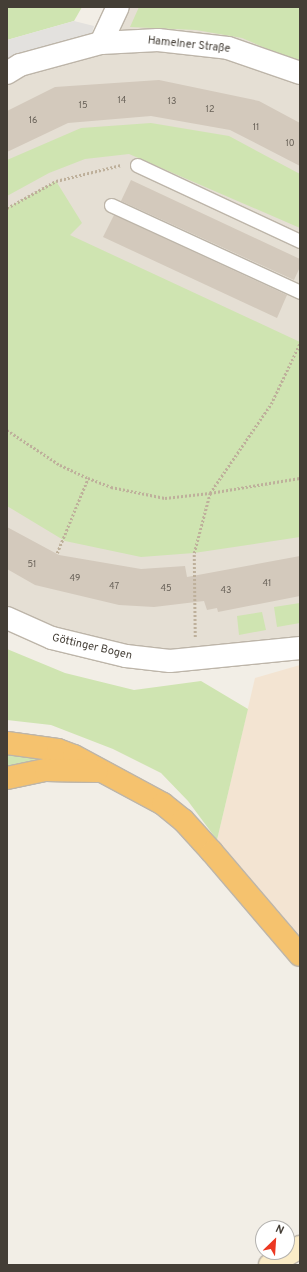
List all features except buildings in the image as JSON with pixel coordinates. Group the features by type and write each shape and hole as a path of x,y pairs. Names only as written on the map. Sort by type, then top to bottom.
{"highway":[{"path":"7,743 58,750 145,792 182,820 300,955"},
{"path":"7,778 46,770 100,771"}],"main road":[{"path":"270,1265 300,1247"}],"street":[{"path":"101,43 118,7"},
{"name":"Hamelner Straße","path":"7,73 20,65 101,43 158,40 228,48 300,73"},
{"name":"Göttinger Bogen","path":"7,618 52,638 126,656 170,661 300,648"}],"lane":[{"path":"137,165 300,241"},
{"path":"111,205 300,292"}],"path":[{"path":"7,208 56,181 112,165 137,165"},
{"path":"197,658 194,553 210,493 271,404 300,343"},
{"path":"7,430 60,465 88,478 111,487 165,498 210,493 300,478"},
{"path":"56,553 88,478"}],"shaded area":[{"path":"118,7 300,7 300,647 170,661 7,618 7,73 101,43"},
{"path":"74,21 94,26 90,41 7,64 7,40"},
{"path":"300,665 300,936 217,840 255,678"}],"green space":[{"path":"7,7 82,7 74,21 7,40"},
{"path":"139,7 300,7 300,63 242,38 196,30 130,27"},
{"path":"151,123 229,136 300,174 300,228 129,154 85,159 49,173 7,196 7,160 81,128"},
{"path":"56,181 82,223 70,235 300,342 300,537 194,553 141,557 65,541 7,506 7,208"},
{"path":"300,603 300,623 277,627 274,607"},
{"path":"262,612 266,630 239,635 237,616"},
{"path":"7,649 65,673 134,690 201,681 248,709 217,840 188,801 161,773 113,749 51,725 7,720"},
{"path":"7,753 49,760 7,768"}]}
